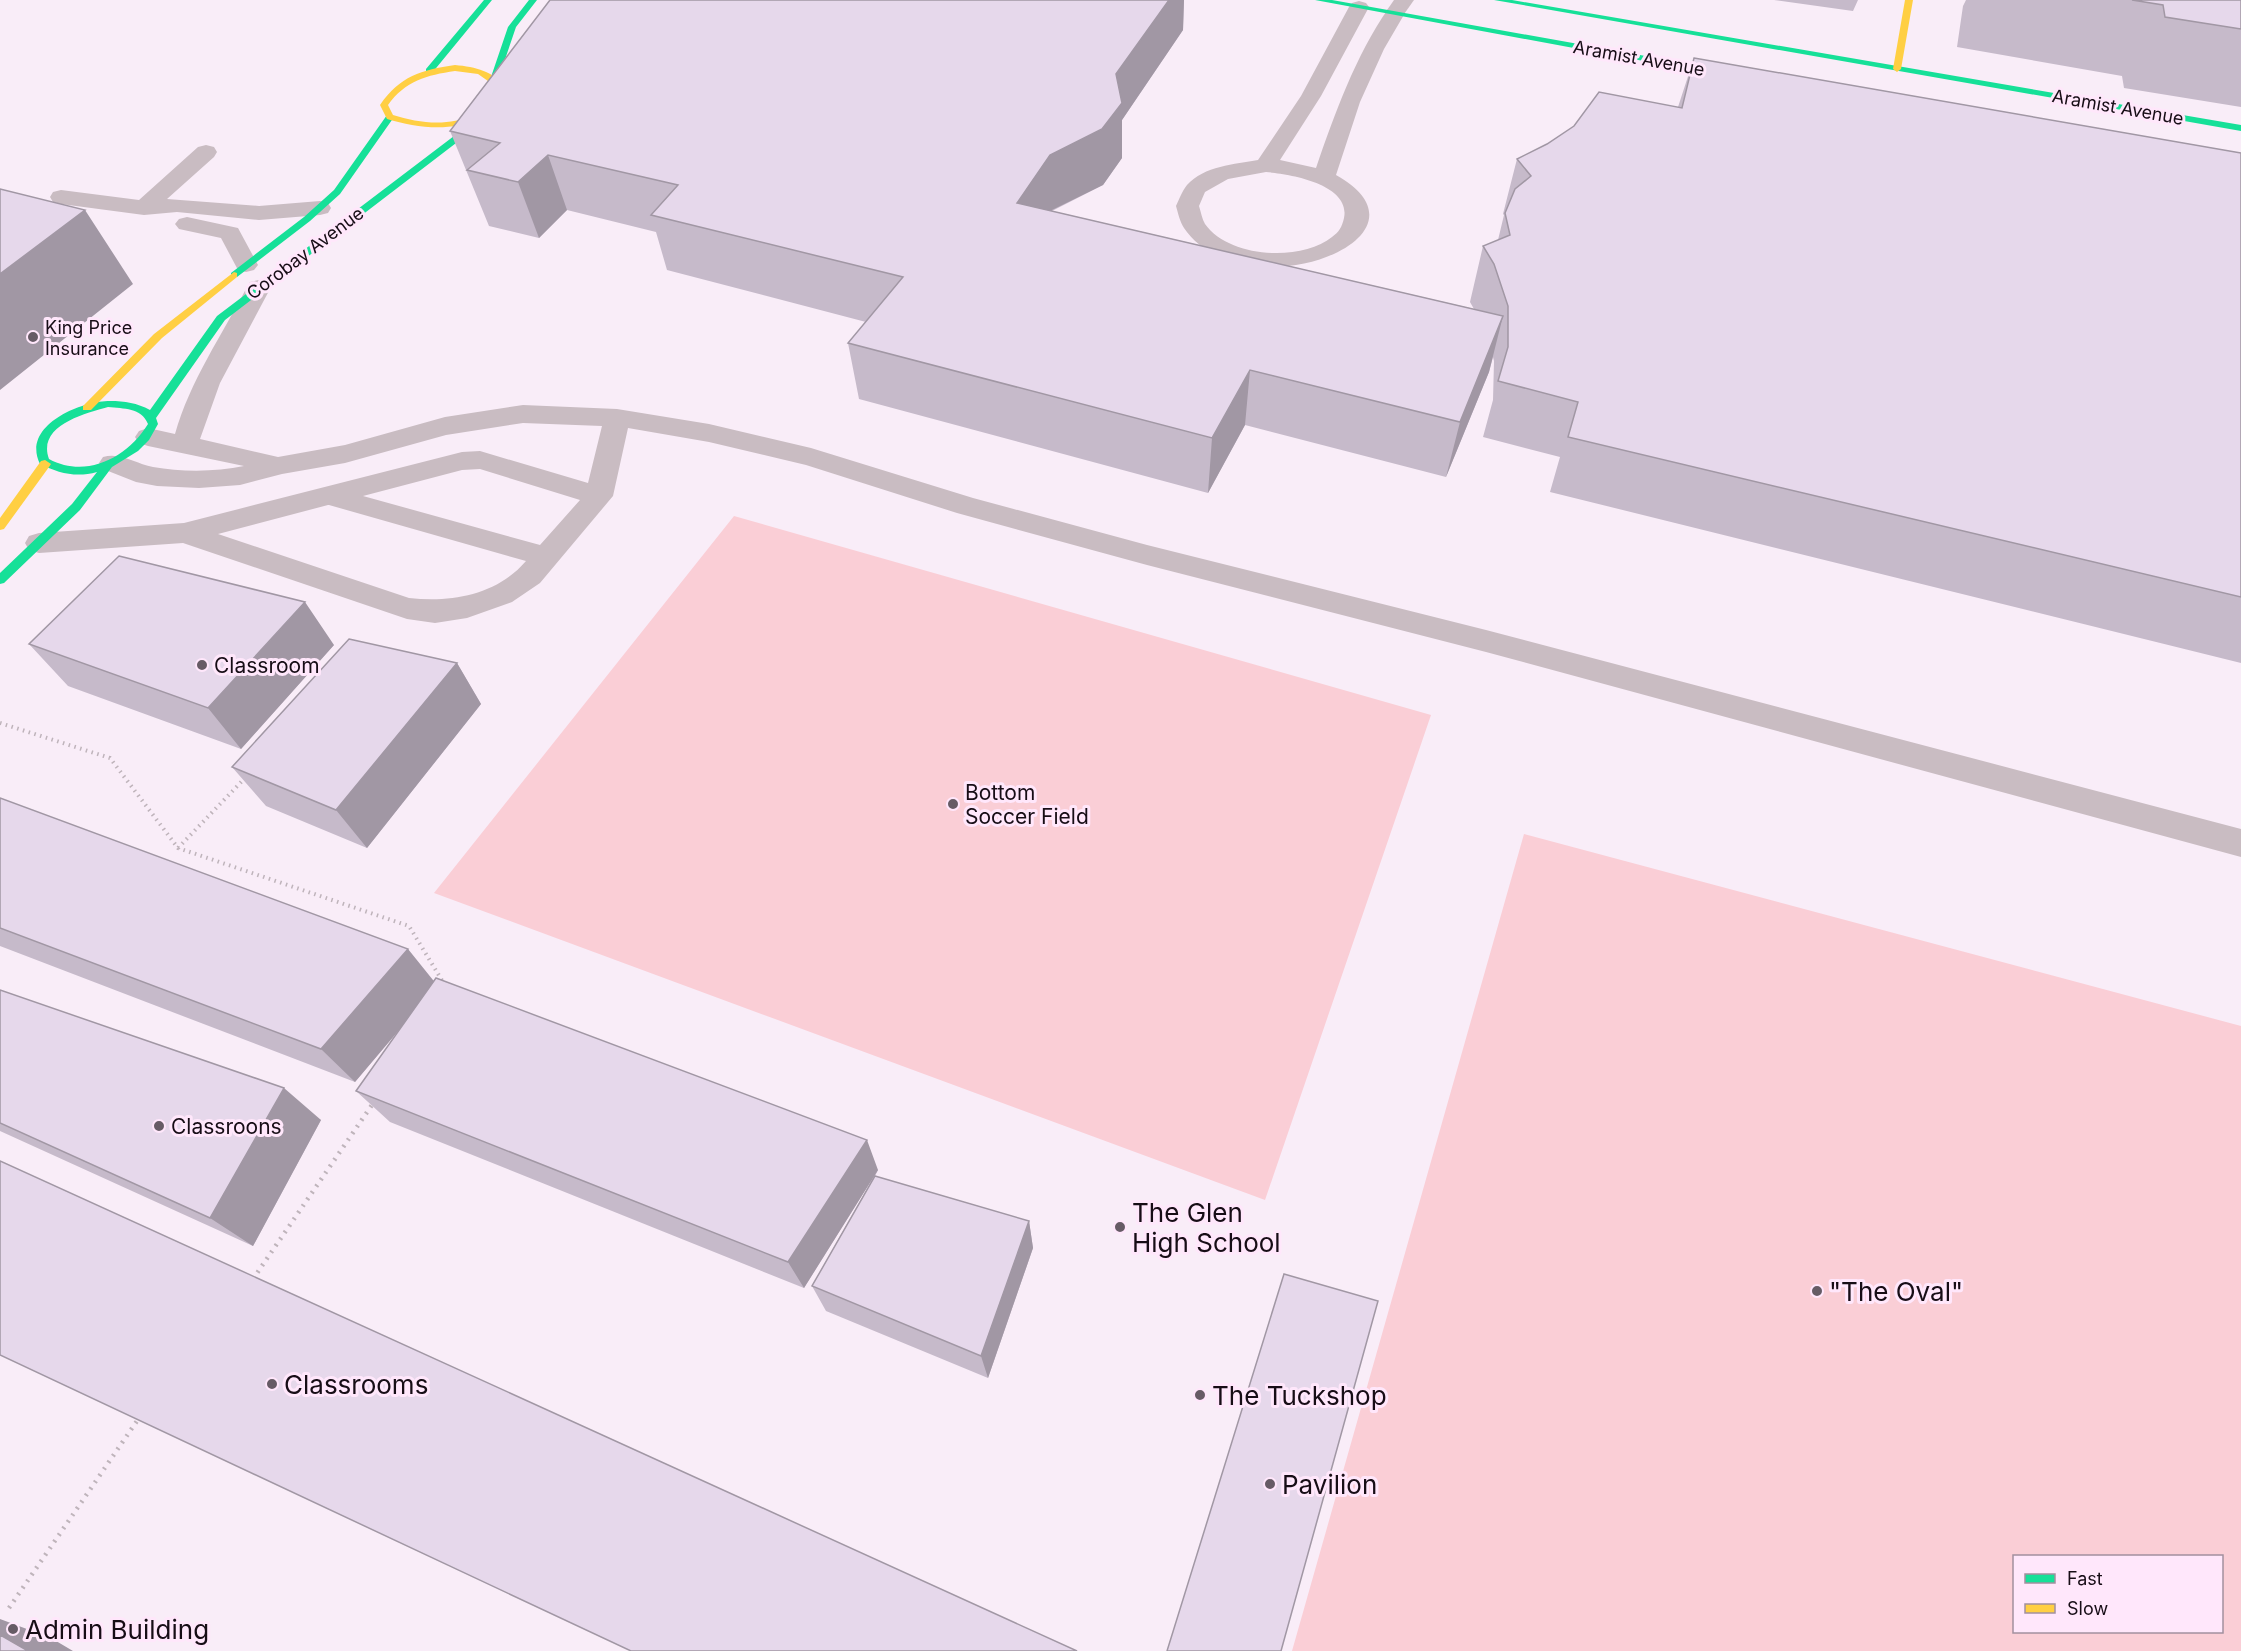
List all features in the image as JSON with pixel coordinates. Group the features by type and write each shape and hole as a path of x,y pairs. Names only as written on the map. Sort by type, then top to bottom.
{"street":[{"path":"429,71 488,0"},
{"name":"Corobay Avenue","path":"149,427 142,408 127,404 108,404 87,408 60,421 49,430 39,448 40,457 45,464 56,469 71,472 89,471 110,464 139,448 149,427 221,318 457,138 498,101 502,88 495,77 513,27 533,0"},
{"name":"Aramist Avenue","path":"1319,0 1400,7 1748,78"},
{"name":"Aramist Avenue","path":"1498,0 2241,129"},
{"path":"1897,69 1909,0"},
{"path":"483,113 459,122 432,126 407,124 390,117 384,105 390,92 406,80 429,71 455,68 478,69 495,77"},
{"name":"Corobay Avenue","path":"87,408 158,336 338,192 390,117"},
{"path":"0,526 45,464"},
{"name":"Corobay Avenue","path":"0,580 76,507 110,464"}],"lane":[{"path":"1266,165 1311,96 1361,3"},
{"path":"1323,177 1349,102 1374,49 1400,7"},
{"path":"1311,96 1349,102"},
{"path":"144,208 206,152"},
{"path":"1266,165 1306,170 1339,186 1350,197 1356,210 1355,222 1350,234 1338,245 1321,253 1278,261 1256,259 1215,246 1200,236 1190,224 1187,211 1189,199 1197,188 1209,178 1226,171 1266,165"},
{"path":"61,197 144,208 177,205 259,213 320,208"},
{"path":"144,208 160,219 230,233 246,265"},
{"path":"185,444 189,428 207,386 259,287"},
{"path":"110,464 157,477 199,479 240,476 282,465 327,458 475,420 523,414 616,418 709,433 811,457 967,506 1124,549 1486,641 2241,843"},
{"path":"184,533 407,608 435,612 467,607 502,595 530,576 599,496 616,418"},
{"path":"149,427 185,444 282,465"},
{"path":"39,543 184,533 462,461 480,460 599,496"},
{"path":"328,496 547,557"}],"path":[{"path":"0,723 110,758 178,848 409,926 444,983"},
{"path":"178,848 252,771"},
{"path":"250,1282 376,1100"},
{"path":"9,1608 139,1417"}],"shaded area":[{"name":"Bottom Soccer Field","path":"734,516 1431,715 1265,1200 434,893"},
{"name":"\"The Oval\"","path":"1524,834 2241,1026 2241,1651 1292,1651"}],"building":[{"path":"550,0 1169,0 1116,74 1122,103 1102,129 1050,155 1017,203 1503,316 1460,422 1250,370 1212,438 848,343 903,277 651,215 678,185 548,155 518,182 467,170 500,143 450,131"},
{"path":"2132,0 2241,0 2241,29 2165,17 2163,5"},
{"path":"1694,58 2241,153 2241,597 1568,437 1578,402 1498,381 1508,347 1508,306 1494,264 1483,246 1510,235 1505,213 1515,189 1531,176 1517,159 1547,144 1574,126 1599,92 1682,108"},
{"path":"0,189 85,210 0,274"},
{"path":"119,556 305,602 208,708 29,644"},
{"path":"349,639 457,663 336,810 232,767"},
{"path":"0,798 408,949 321,1049 0,928"},
{"path":"436,978 867,1140 788,1262 356,1091"},
{"name":"Classroons","path":"0,990 284,1088 210,1218 0,1123"},
{"name":"Classrooms","path":"0,1161 1077,1651 631,1651 0,1355"},
{"path":"875,1176 1029,1221 981,1356 812,1286"},
{"name":"Pavilion","path":"1284,1274 1378,1301 1281,1651 1167,1651"},
{"path":"0,1635 28,1651 0,1651"}],"traffic: fast":[{"path":"429,71 488,0"},
{"path":"495,77 512,27 533,0"},
{"path":"1319,0 1735,75"},
{"path":"1498,0 2241,128"},
{"path":"151,417 221,318 457,138 483,113"},
{"path":"234,275 307,219 337,192 390,117"},
{"path":"108,404 135,406 149,414 153,424 134,449 105,466 89,470 73,471 58,468 44,461 40,449 42,438 49,429 72,415 108,404"},
{"path":"0,580 76,507 107,466"}],"traffic: slow":[{"path":"1897,69 1909,0"},
{"path":"455,68 481,72 492,78 502,88 496,102 485,112 454,124 420,124 390,117 384,105 398,88 424,74 455,68"},
{"path":"87,408 158,336 234,275"},
{"path":"0,526 45,464"}],"place":[{"name":"King Price Insurance","path":"33,337"},
{"name":"Classroom","path":"202,665"},
{"name":"Bottom Soccer Field","path":"953,804"},
{"name":"Classroons","path":"159,1126"},
{"name":"The Glen High School","path":"1120,1227"},
{"name":"\"The Oval\"","path":"1817,1291"},
{"name":"Classrooms","path":"272,1384"},
{"name":"The Tuckshop","path":"1200,1395"},
{"name":"Pavilion","path":"1270,1484"},
{"name":"Admin Building","path":"13,1629"}]}
